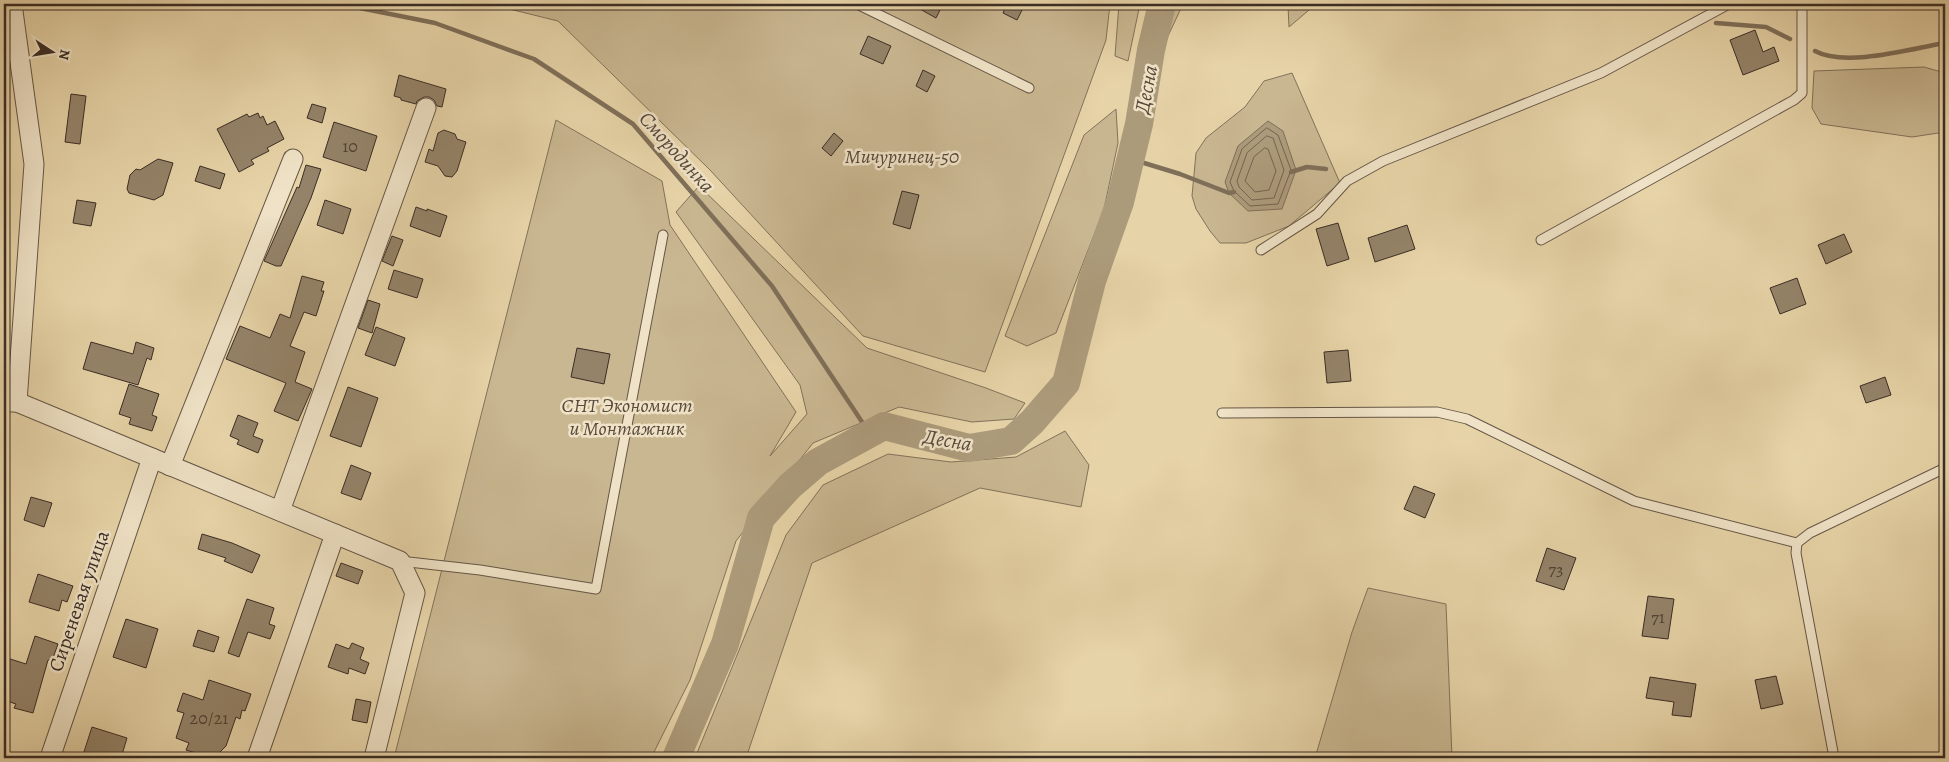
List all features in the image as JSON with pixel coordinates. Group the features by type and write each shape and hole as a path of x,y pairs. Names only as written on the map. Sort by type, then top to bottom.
{"street":[{"path":"12,4 34,164 7,402 152,458 400,561 415,593 374,758"},
{"path":"280,512 426,108"},
{"path":"170,466 293,159"},
{"name":"Сиреневая улица","path":"50,758 152,458"},
{"path":"257,758 335,534"}],"lane":[{"path":"857,4 1029,88"},
{"path":"1261,250 1317,214 1347,181 1383,162 1600,73 1729,4"},
{"path":"1541,240 1794,100 1802,93 1802,4"},
{"path":"400,561 480,570 596,589 663,235"},
{"path":"1222,413 1436,412 1467,419 1634,501 1797,543"},
{"path":"1833,752 1796,553 1797,543 1810,533 1945,468"}],"green space":[{"name":"Мичуринец-50","path":"489,4 1110,4 1106,40 985,372 863,336 710,170 558,21"},
{"path":"1119,4 1140,4 1128,61 1115,56"},
{"path":"1157,4 1183,4 1161,51 1144,55 1153,15"},
{"path":"1290,4 1316,4 1289,27 1288,6"},
{"path":"1924,67 1945,73 1945,132 1912,137 1821,124 1812,108 1814,71"},
{"path":"1292,73 1340,183 1289,226 1246,243 1220,243 1196,209 1192,196 1196,153 1206,138 1245,107 1264,81"},
{"path":"1116,109 1118,143 1104,209 1056,333 1027,346 1005,336 1084,135"},
{"name":"СНТ Экономист и Монтажник","path":"556,120 662,181 670,225 796,412 770,456 807,414 800,385 676,212 699,186 867,348 1025,403 1014,419 972,422 899,407 813,443 736,541 690,680 651,758 394,758"},
{"path":"1065,431 1089,465 1081,507 980,488 812,563 746,758 695,758 786,535 823,485 888,454 951,462 1016,457"},
{"path":"1368,588 1446,604 1452,758 1315,758 1352,632"}],"water":[{"path":"1268,121 1283,131 1296,170 1282,209 1248,211 1229,193 1225,182 1238,146"}],"building":[{"path":"911,4 943,4 936,18"},
{"path":"1007,4 1025,4 1017,20 1003,13"},
{"path":"1755,30 1763,52 1774,47 1779,61 1743,75 1730,40"},
{"path":"868,36 891,46 883,64 860,54"},
{"path":"923,70 935,76 927,92 916,86"},
{"path":"399,75 446,89 442,107 437,106 434,100 429,97 424,97 417,101 416,104 394,96"},
{"path":"71,94 86,96 80,144 65,142"},
{"path":"312,104 326,108 322,123 307,118"},
{"path":"258,113 260,118 263,116 267,125 275,121 284,139 267,148 269,151 251,160 254,164 239,172 217,129 247,114 249,117"},
{"path":"334,122 377,136 366,171 323,157"},
{"path":"444,130 455,134 457,139 466,142 457,171 452,177 445,176 438,166 425,162 429,149 433,151 438,133"},
{"path":"834,133 843,141 831,156 822,148"},
{"path":"158,159 173,163 163,195 154,200 129,193 127,189 130,175 136,169 140,170"},
{"path":"306,165 321,169 311,198 281,266 276,266 264,261 297,187 299,188"},
{"path":"200,166 225,174 220,189 195,181"},
{"path":"902,191 919,195 910,229 893,224"},
{"path":"77,200 96,203 91,226 73,223"},
{"path":"325,200 351,209 343,234 317,225"},
{"path":"416,207 447,216 440,237 410,226"},
{"path":"1338,223 1349,259 1327,266 1316,229"},
{"path":"1407,225 1415,249 1375,262 1368,238"},
{"path":"1844,234 1852,252 1826,264 1818,245"},
{"path":"392,236 403,240 393,266 382,261"},
{"path":"394,270 423,279 417,298 388,289"},
{"path":"302,276 324,282 321,291 324,291 316,316 304,312 290,346 305,352 295,382 312,389 298,421 274,411 286,383 226,359 240,326 270,338 280,314 290,318"},
{"path":"1797,278 1806,304 1780,314 1770,288"},
{"path":"368,300 380,304 372,333 358,328"},
{"path":"376,327 405,338 395,366 365,355"},
{"path":"91,342 133,354 136,342 154,348 151,360 147,358 138,385 83,369"},
{"path":"577,348 610,354 604,384 571,377"},
{"path":"1348,350 1351,381 1327,383 1324,352"},
{"path":"1885,377 1891,395 1866,403 1860,386"},
{"path":"129,384 159,394 152,415 157,417 152,431 129,424 131,418 119,414"},
{"path":"348,387 378,398 361,447 330,436"},
{"path":"238,415 258,423 253,436 263,440 258,453 237,444 239,440 230,436"},
{"path":"351,465 371,473 361,500 341,493"},
{"path":"1414,486 1435,494 1425,518 1404,509"},
{"path":"31,497 52,503 44,527 24,520"},
{"path":"202,534 232,543 260,555 252,573 224,561 226,558 198,549"},
{"path":"1547,548 1576,558 1564,590 1536,581"},
{"path":"341,563 363,571 358,584 336,576"},
{"path":"38,574 73,586 67,602 62,600 59,611 29,602"},
{"path":"1648,596 1674,599 1668,639 1642,636"},
{"path":"247,599 274,608 269,624 275,626 270,639 248,632 239,657 228,653"},
{"path":"126,619 158,629 146,668 113,657"},
{"path":"198,630 219,637 214,652 193,646"},
{"path":"35,636 58,644 52,661 48,660 33,713 14,708 16,704 4,700 4,657 26,664"},
{"path":"352,643 364,648 360,659 369,663 365,674 349,668 348,674 328,667 336,644 349,649"},
{"path":"1776,676 1783,704 1761,709 1755,680"},
{"path":"1650,677 1696,684 1691,717 1672,715 1674,702 1646,698"},
{"path":"209,680 251,694 245,711 242,710 240,719 236,717 226,746 218,754 209,757 186,750 189,743 176,738 184,713 177,711 183,693 203,700"},
{"path":"356,699 371,702 367,723 352,720"},
{"path":"92,727 127,738 121,758 82,758"}],"waterway":[{"name":"Смородинка","path":"340,4 435,23 534,59 633,124 772,286 870,434"},
{"name":"Десна","path":"676,758 725,644 761,518 790,486 818,462 884,426 969,448 1011,441 1032,422 1066,383 1092,281 1120,202 1139,124 1151,50 1162,4"},
{"path":"1716,23 1766,27 1790,39"},
{"path":"1815,51 1827,56 1842,58 1876,56 1939,44"},
{"path":"1131,159 1180,174 1229,193 1234,192"},
{"path":"1291,172 1307,167 1326,169"}]}
